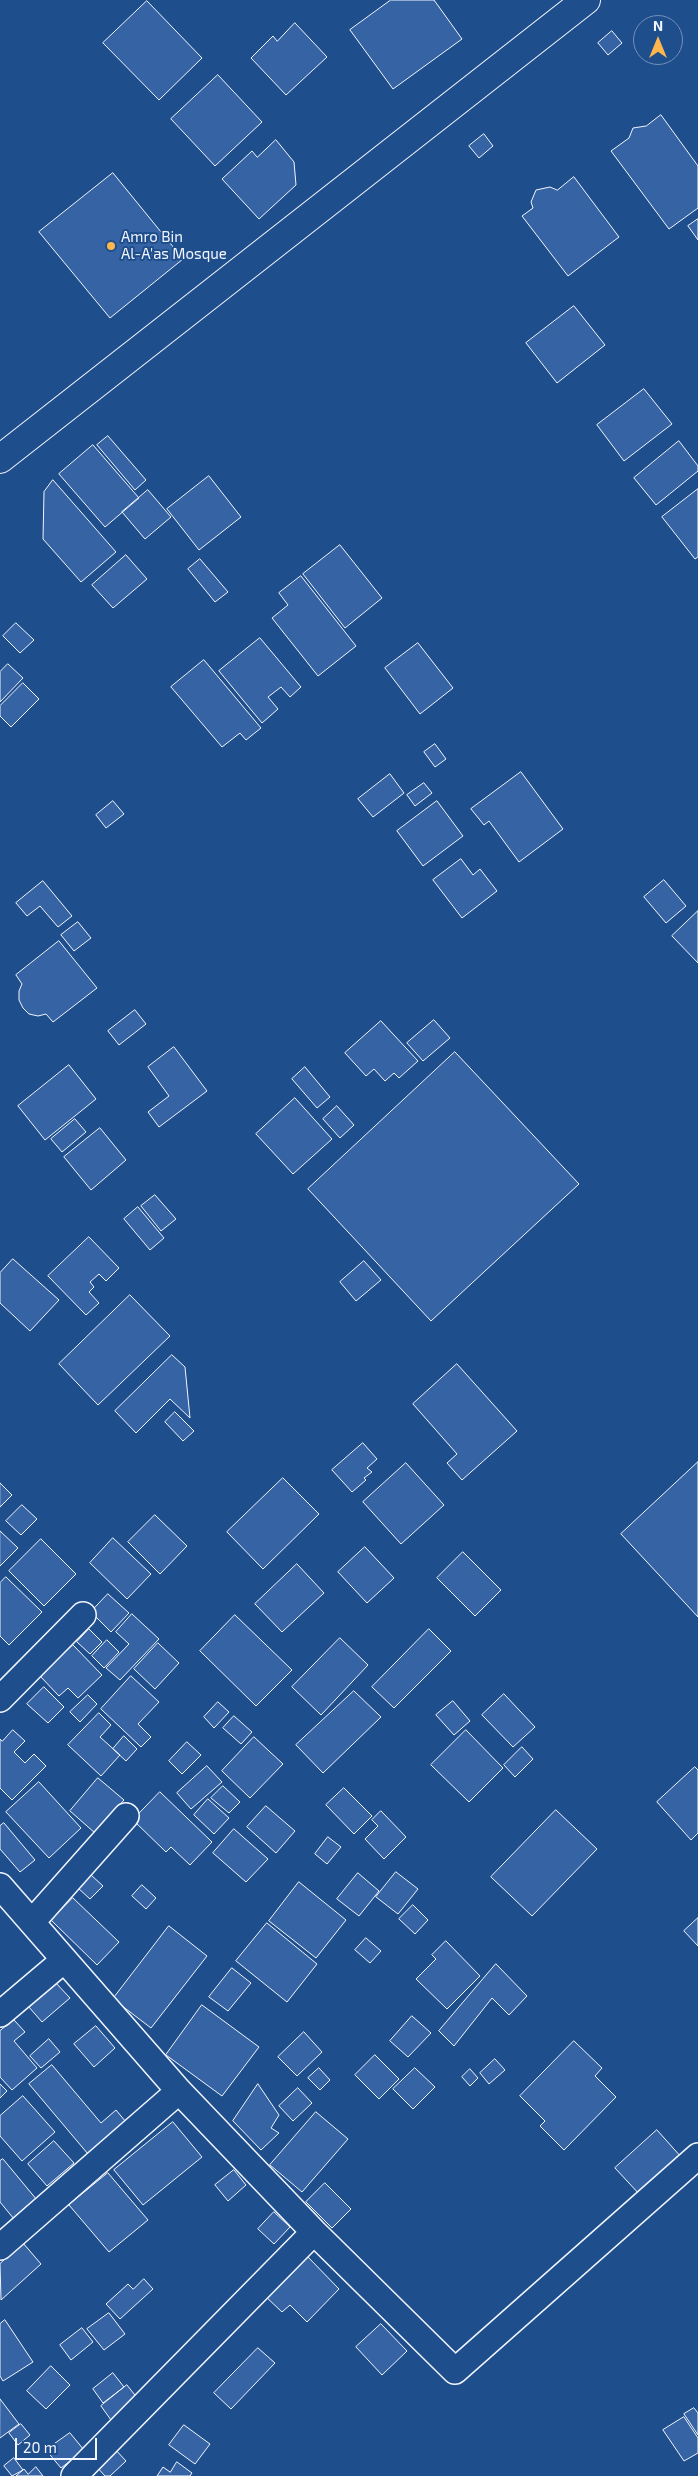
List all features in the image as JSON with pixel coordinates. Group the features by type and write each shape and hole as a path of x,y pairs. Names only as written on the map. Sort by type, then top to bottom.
{"street":[{"path":"0,459 586,0"},
{"path":"0,1700 82,1615"},
{"path":"32,1922 126,1816"},
{"path":"0,1886 179,2091 314,2232 455,2370 698,2156"},
{"path":"0,2014 64,1960"},
{"path":"0,2247 179,2091"},
{"path":"74,2476 314,2232"}],"building":[{"path":"391,0 434,0 462,39 393,89 350,30"},
{"path":"147,1 202,58 159,100 103,43"},
{"path":"295,23 327,57 286,95 251,58 273,36 277,41"},
{"path":"612,31 622,43 608,55 598,43"},
{"path":"218,75 262,122 215,166 171,119"},
{"path":"661,115 698,166 698,208 669,229 611,151 629,138 633,128 646,126"},
{"path":"484,134 493,146 479,158 469,146"},
{"path":"276,140 294,162 296,185 259,219 222,179 252,151 257,157"},
{"name":"Amro Bin Al-A'as Mosque","path":"113,173 183,259 110,318 39,232"},
{"path":"574,177 619,237 568,276 522,216 533,208 531,202 536,190 550,187 557,190"},
{"path":"698,219 698,240 688,226"},
{"path":"574,306 605,345 557,383 526,343"},
{"path":"644,389 672,424 624,461 597,425"},
{"path":"108,436 146,480 135,490 97,445"},
{"path":"679,441 698,466 698,471 656,505 634,478"},
{"path":"93,445 139,498 105,527 59,474"},
{"path":"209,476 241,517 199,550 167,509"},
{"path":"53,480 116,552 81,582 43,539 44,492"},
{"path":"698,489 698,557 695,559 662,517"},
{"path":"148,490 171,517 145,539 122,512"},
{"path":"340,545 382,598 345,628 303,574"},
{"path":"126,555 147,579 113,608 92,585"},
{"path":"200,559 228,592 215,602 188,569"},
{"path":"301,576 356,646 318,676 272,618 288,605 279,593"},
{"path":"16,623 34,640 20,653 3,636"},
{"path":"260,638 301,687 290,697 281,687 268,697 278,709 262,723 219,671"},
{"path":"418,643 453,688 420,714 385,668"},
{"path":"204,660 261,728 246,740 240,733 222,747 171,687"},
{"path":"8,664 23,678 0,702 0,672"},
{"path":"23,683 39,699 11,727 0,716 0,706"},
{"path":"435,744 446,759 435,767 424,752"},
{"path":"521,772 563,829 519,862 489,821 484,825 471,809"},
{"path":"390,774 404,793 373,817 358,799"},
{"path":"424,783 432,793 415,806 407,795"},
{"path":"113,801 124,814 106,828 96,815"},
{"path":"437,801 463,836 423,866 397,831"},
{"path":"461,859 473,875 480,869 497,891 462,918 433,880"},
{"path":"664,880 686,906 666,923 644,897"},
{"path":"43,881 72,916 58,927 40,906 27,916 16,903"},
{"path":"698,911 698,963 672,936"},
{"path":"78,922 91,938 74,951 61,935"},
{"path":"59,941 97,988 53,1022 46,1014 38,1016 29,1014 23,1008 19,1000 19,991 22,984 16,975"},
{"path":"135,1010 146,1024 119,1045 108,1031"},
{"path":"434,1020 450,1038 423,1061 407,1043"},
{"path":"381,1021 418,1061 399,1078 394,1073 385,1081 374,1069 366,1076 345,1053"},
{"path":"174,1047 207,1091 159,1127 148,1112 169,1096 148,1067"},
{"path":"455,1052 579,1184 431,1321 308,1189"},
{"path":"69,1065 96,1099 45,1140 18,1106"},
{"path":"305,1067 330,1097 317,1108 292,1079"},
{"path":"295,1098 332,1139 293,1174 256,1134"},
{"path":"337,1106 354,1125 340,1138 323,1119"},
{"path":"75,1119 86,1132 62,1152 51,1139"},
{"path":"100,1128 126,1160 91,1190 64,1157"},
{"path":"155,1195 176,1219 161,1231 141,1206"},
{"path":"138,1207 164,1238 150,1250 124,1219"},
{"path":"89,1237 119,1268 106,1281 99,1274 90,1282 94,1287 89,1292 99,1303 86,1315 48,1276"},
{"path":"13,1259 59,1300 30,1331 0,1303 0,1273"},
{"path":"364,1261 381,1280 356,1301 340,1282"},
{"path":"130,1295 170,1336 98,1405 59,1364"},
{"path":"172,1355 185,1367 190,1418 170,1399 136,1433 115,1411"},
{"path":"457,1364 517,1431 462,1480 447,1463 457,1454 413,1404"},
{"path":"175,1412 194,1431 183,1441 165,1422"},
{"path":"363,1443 377,1459 367,1468 372,1472 364,1478 366,1480 352,1492 332,1470"},
{"path":"698,1462 698,1617 621,1534"},
{"path":"406,1463 444,1505 401,1544 363,1502"},
{"path":"283,1478 319,1514 263,1569 227,1532"},
{"path":"0,1483 12,1495 0,1507"},
{"path":"22,1505 37,1519 21,1535 6,1521"},
{"path":"155,1515 187,1546 160,1574 128,1542"},
{"path":"0,1531 18,1548 0,1566"},
{"path":"113,1538 151,1574 127,1599 90,1563"},
{"path":"41,1539 76,1574 44,1606 9,1571"},
{"path":"365,1547 394,1578 367,1603 338,1572"},
{"path":"463,1552 501,1590 475,1616 437,1578"},
{"path":"297,1564 324,1593 282,1632 255,1604"},
{"path":"6,1577 42,1612 9,1645 0,1636 0,1583"},
{"path":"108,1594 129,1613 111,1632 91,1612"},
{"path":"132,1614 159,1639 120,1680 106,1668 129,1644 116,1632"},
{"path":"235,1615 292,1670 256,1706 200,1651"},
{"path":"89,1629 102,1642 90,1654 77,1642"},
{"path":"429,1629 451,1651 394,1708 372,1687"},
{"path":"340,1638 368,1665 321,1715 292,1687"},
{"path":"107,1640 119,1652 104,1668 92,1656"},
{"path":"158,1643 179,1663 155,1689 134,1669"},
{"path":"73,1645 102,1675 78,1698 68,1688 59,1696 40,1676"},
{"path":"131,1676 159,1702 138,1724 151,1737 141,1747 101,1709"},
{"path":"44,1687 64,1707 48,1723 27,1704"},
{"path":"354,1691 381,1717 323,1773 296,1745"},
{"path":"504,1694 535,1727 513,1747 482,1715"},
{"path":"88,1695 97,1704 80,1722 70,1712"},
{"path":"453,1701 470,1721 454,1735 436,1715"},
{"path":"218,1702 229,1712 214,1728 204,1717"},
{"path":"99,1713 111,1725 100,1737 120,1755 101,1776 68,1745"},
{"path":"234,1716 252,1732 241,1744 223,1728"},
{"path":"13,1730 25,1741 14,1752 25,1763 34,1754 46,1766 12,1800 0,1788 0,1739 2,1741"},
{"path":"466,1730 503,1768 469,1802 431,1765"},
{"path":"124,1736 137,1749 126,1761 113,1749"},
{"path":"254,1737 283,1764 250,1798 222,1771"},
{"path":"187,1742 201,1755 182,1774 169,1761"},
{"path":"522,1747 533,1759 515,1777 504,1765"},
{"path":"207,1766 222,1782 191,1809 177,1793"},
{"path":"695,1767 698,1770 698,1833 691,1840 657,1802"},
{"path":"98,1778 124,1800 95,1833 70,1811"},
{"path":"39,1782 81,1828 49,1858 6,1812"},
{"path":"223,1786 240,1802 229,1813 211,1798"},
{"path":"344,1788 372,1816 354,1834 326,1805"},
{"path":"160,1792 212,1842 190,1865 171,1847 166,1852 133,1820"},
{"path":"208,1799 229,1818 214,1834 194,1815"},
{"path":"266,1806 295,1831 276,1853 247,1827"},
{"path":"556,1810 597,1849 532,1916 491,1877"},
{"path":"381,1811 406,1837 384,1859 365,1839 378,1826 372,1820"},
{"path":"4,1823 35,1860 20,1872 0,1849 0,1826"},
{"path":"234,1829 268,1859 246,1882 213,1853"},
{"path":"328,1837 341,1847 327,1864 315,1854"},
{"path":"396,1872 418,1889 398,1914 376,1897"},
{"path":"358,1873 379,1891 359,1916 337,1899"},
{"path":"91,1875 103,1886 90,1899 78,1888"},
{"path":"299,1882 346,1920 316,1958 269,1921"},
{"path":"142,1885 156,1898 146,1909 132,1896"},
{"path":"73,1898 119,1942 97,1965 51,1920"},
{"path":"413,1905 428,1920 415,1934 399,1919"},
{"path":"698,1918 698,1946 684,1931"},
{"path":"267,1923 317,1964 287,2002 236,1961"},
{"path":"169,1926 207,1956 151,2028 113,1999"},
{"path":"366,1938 381,1951 370,1963 355,1950"},
{"path":"446,1941 480,1976 447,2009 416,1979 436,1959 432,1955"},
{"path":"496,1964 527,1996 509,2015 492,1998 454,2046 439,2031"},
{"path":"232,1968 251,1983 228,2011 209,1997"},
{"path":"55,1982 70,1998 42,2022 28,2006"},
{"path":"202,2005 259,2047 222,2096 166,2055"},
{"path":"412,2016 431,2033 408,2057 390,2041"},
{"path":"14,2020 25,2032 14,2041 37,2068 12,2090 0,2077 0,2031"},
{"path":"96,2026 115,2048 94,2067 74,2044"},
{"path":"304,2032 322,2052 297,2076 278,2057"},
{"path":"49,2039 60,2052 41,2068 30,2056"},
{"path":"574,2041 602,2068 595,2076 616,2097 564,2150 540,2126 545,2121 520,2096"},
{"path":"375,2055 399,2079 379,2099 355,2075"},
{"path":"495,2059 505,2070 489,2084 480,2073"},
{"path":"52,2065 101,2123 116,2110 126,2122 88,2154 29,2084"},
{"path":"319,2068 330,2080 320,2090 308,2078"},
{"path":"415,2068 435,2087 413,2109 393,2089"},
{"path":"470,2069 478,2078 470,2086 462,2077"},
{"path":"0,2084 7,2091 0,2098"},
{"path":"258,2084 279,2115 271,2128 279,2133 261,2150 233,2121"},
{"path":"298,2088 312,2103 293,2121 279,2106"},
{"path":"23,2096 55,2132 22,2161 0,2136 0,2116"},
{"path":"316,2112 348,2139 302,2192 270,2165"},
{"path":"173,2122 202,2157 143,2205 114,2170"},
{"path":"657,2130 682,2158 641,2196 615,2168"},
{"path":"54,2141 74,2163 47,2186 28,2164"},
{"path":"3,2159 37,2200 14,2219 0,2202 0,2161"},
{"path":"234,2170 246,2185 228,2201 215,2185"},
{"path":"108,2173 148,2220 109,2252 69,2205"},
{"path":"325,2183 351,2209 332,2228 306,2202"},
{"path":"274,2212 290,2227 274,2244 258,2229"},
{"path":"23,2243 41,2264 1,2300 0,2264"},
{"path":"307,2256 339,2289 307,2322 290,2305 282,2312 264,2295"},
{"path":"144,2279 153,2289 120,2319 106,2304 128,2284 133,2289"},
{"path":"109,2313 125,2334 104,2350 87,2329"},
{"path":"5,2320 33,2362 3,2381 0,2376 0,2324"},
{"path":"381,2324 407,2351 382,2375 356,2347"},
{"path":"82,2328 93,2342 71,2360 60,2345"},
{"path":"258,2348 275,2363 231,2409 214,2393"},
{"path":"51,2366 70,2385 46,2409 27,2391"},
{"path":"113,2373 124,2387 103,2403 93,2389"},
{"path":"127,2385 138,2399 111,2420 101,2406"},
{"path":"0,2399 19,2424 0,2438"},
{"path":"694,2408 698,2413 698,2435 684,2414"},
{"path":"684,2417 698,2438 698,2453 684,2461 663,2430"},
{"path":"21,2424 30,2435 18,2445 9,2433"},
{"path":"184,2425 210,2444 195,2464 169,2445"},
{"path":"70,2433 84,2450 61,2468 46,2450"},
{"path":"113,2447 126,2461 110,2476 105,2476 95,2465"},
{"path":"14,2458 23,2470 12,2476 4,2466"},
{"path":"177,2462 192,2473 190,2476 157,2476 163,2467 170,2472"},
{"path":"36,2467 43,2476 16,2476 24,2469 28,2474"}],"place":[{"name":"Amro Bin Al-A'as Mosque","path":"111,246"}]}
